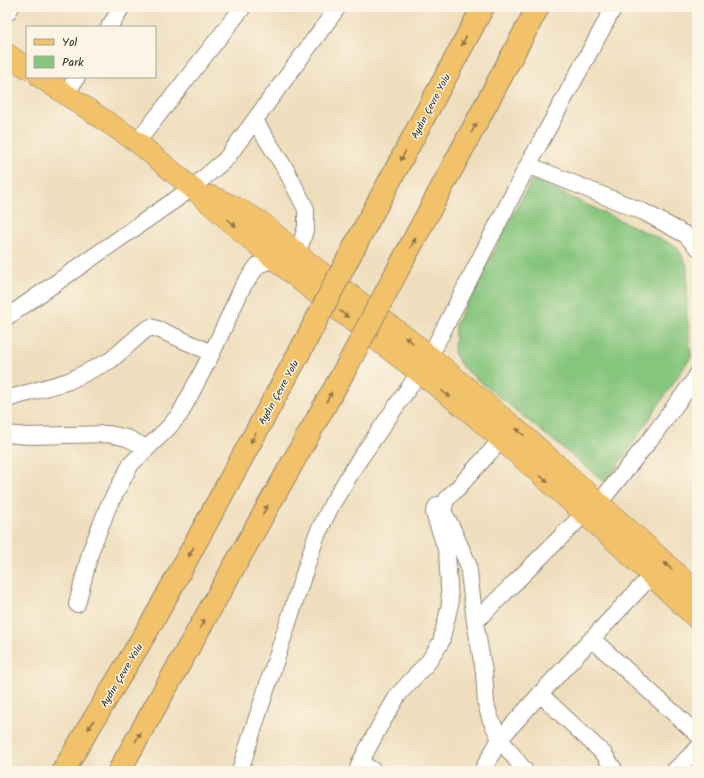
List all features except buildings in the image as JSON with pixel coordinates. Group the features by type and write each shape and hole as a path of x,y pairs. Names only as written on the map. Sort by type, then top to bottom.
{"highway":[{"name":"Aydın Çevre Yolu","path":"63,771 154,619 305,342 483,7"},
{"path":"119,771 347,366 538,7"}],"main road":[{"path":"7,54 26,67"},
{"path":"42,78 137,142 275,259 528,439 651,576 697,619"},
{"path":"192,188 236,207 260,221 298,253 420,348 425,365 470,412 501,440 695,587"}],"street":[{"path":"7,13 11,7"},
{"path":"110,26 122,7"},
{"path":"137,142 243,7"},
{"path":"7,317 192,188 226,159 338,7"},
{"path":"240,771 316,537 332,504 425,365 528,165 614,7"},
{"path":"66,94 76,78"},
{"path":"255,121 286,170 306,209 306,227 298,253"},
{"path":"528,165 644,212 686,236 697,247"},
{"path":"77,604 91,550 108,507 131,464 169,427 180,414 212,353 242,286 258,265 275,259"},
{"path":"7,399 69,381 111,360 144,331 151,327 212,353"},
{"path":"475,622 592,509 649,441 697,375"},
{"path":"7,434 28,436 109,434 127,438 147,448"},
{"path":"374,771 359,767 378,729 398,695 429,661 441,642 450,604 447,552 434,513 436,506 454,492 501,440"},
{"path":"449,496 445,502 443,511 468,564 475,622 484,672 486,704 490,718 500,738 525,771"},
{"path":"482,771 500,738 651,576"},
{"path":"592,639 697,734"},
{"path":"540,694 604,754 615,771"},
{"path":"674,771 697,749"}],"green space":[{"path":"532,179 677,247 687,265 687,313 691,357 606,483 462,367 454,352 455,325"}]}
